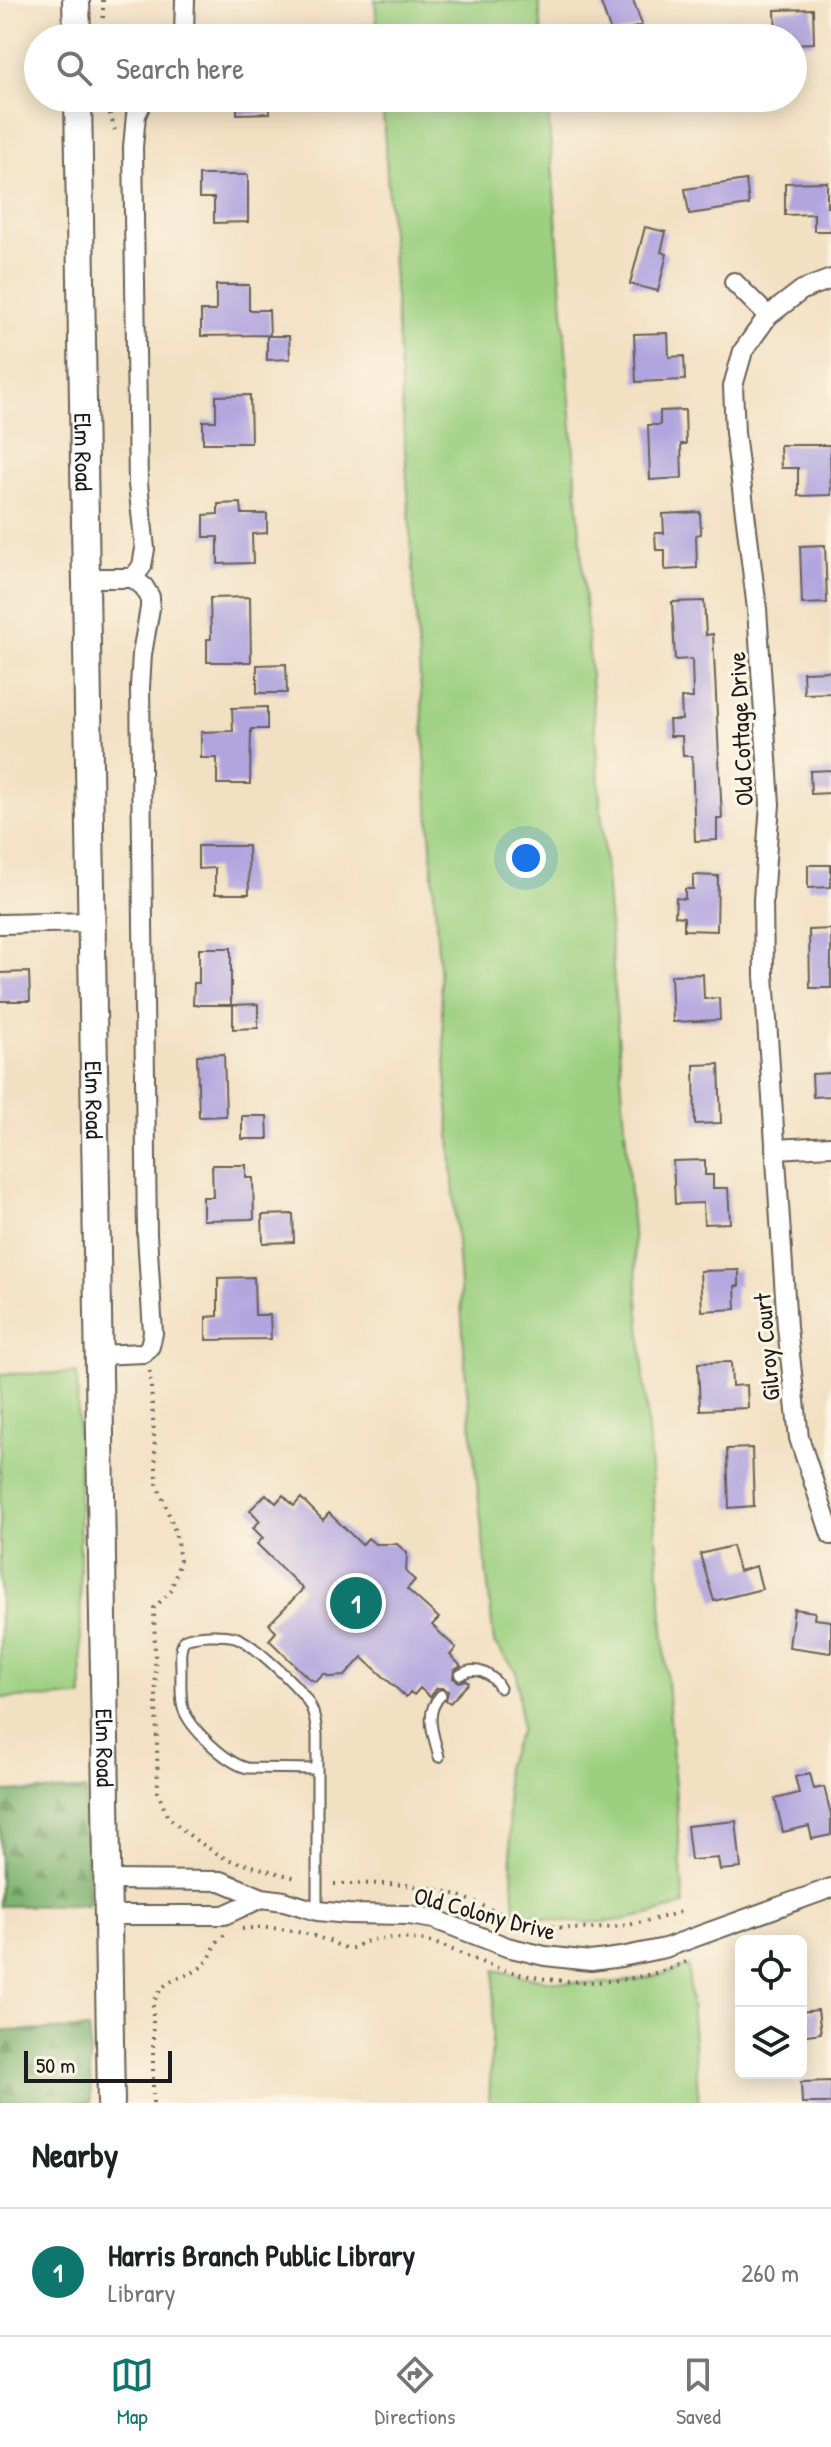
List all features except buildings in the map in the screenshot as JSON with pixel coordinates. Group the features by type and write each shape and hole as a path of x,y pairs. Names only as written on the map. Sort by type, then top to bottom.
{"street":[{"path":"76,0 77,24"},
{"path":"184,24 185,0"},
{"name":"Elm Road","path":"78,112 111,2103"},
{"path":"133,578 142,566 145,549 138,484 133,147 137,112"},
{"name":"Old Cottage Drive","path":"775,1149 764,975 763,900 770,804 757,609 735,433 733,386 743,351 768,316 802,290 831,279"},
{"path":"734,282 768,316"},
{"path":"87,578 133,578 150,597 140,687 147,1234 153,1333 150,1346 144,1353 98,1355"},
{"path":"0,924 92,922"},
{"path":"775,1149 831,1146"},
{"name":"Gilroy Court","path":"775,1149 787,1327 799,1438 831,1535"},
{"name":"Old Colony Drive","path":"108,1880 221,1881 262,1898 317,1911 434,1919 507,1947 545,1956 591,1961 665,1948 831,1888"},
{"path":"109,1915 224,1915 262,1898"}],"lane":[{"path":"317,1769 238,1766 196,1730 181,1699 181,1647 185,1639 225,1637 241,1640 257,1651 309,1703 316,1723 317,1769 317,1911"},
{"path":"460,1675 479,1670 494,1679 500,1688"},
{"path":"439,1757 430,1715 432,1705 441,1695"}],"path":[{"path":"103,0 103,24"},
{"path":"334,1884 413,1885 441,1890 470,1898 505,1915 570,1929 604,1930 684,1911"},
{"path":"153,2103 153,2004 158,1991 168,1981 190,1973 207,1961 217,1940 232,1930 264,1926 328,1940 352,1949 367,1941 393,1938 427,1941 520,1975 571,1982 624,1980 666,1971 694,1959"}],"green space":[{"path":"375,0 539,0 541,24 377,24"},
{"path":"383,112 548,112 684,1905 642,1916 600,1922 557,1921 515,1910 505,1767 521,1730 517,1672 494,1643 466,1379"},
{"path":"77,1373 82,1697 0,1698 0,1374"},
{"path":"85,1790 88,1905 0,1906 0,1792"},
{"path":"688,1966 699,2103 489,2103 495,1970 545,1980 592,1983 639,1979"},
{"path":"89,2029 91,2103 0,2103 0,2031"}],"place":[{"name":"Harris Branch Public Library","path":"356,1603"}]}
